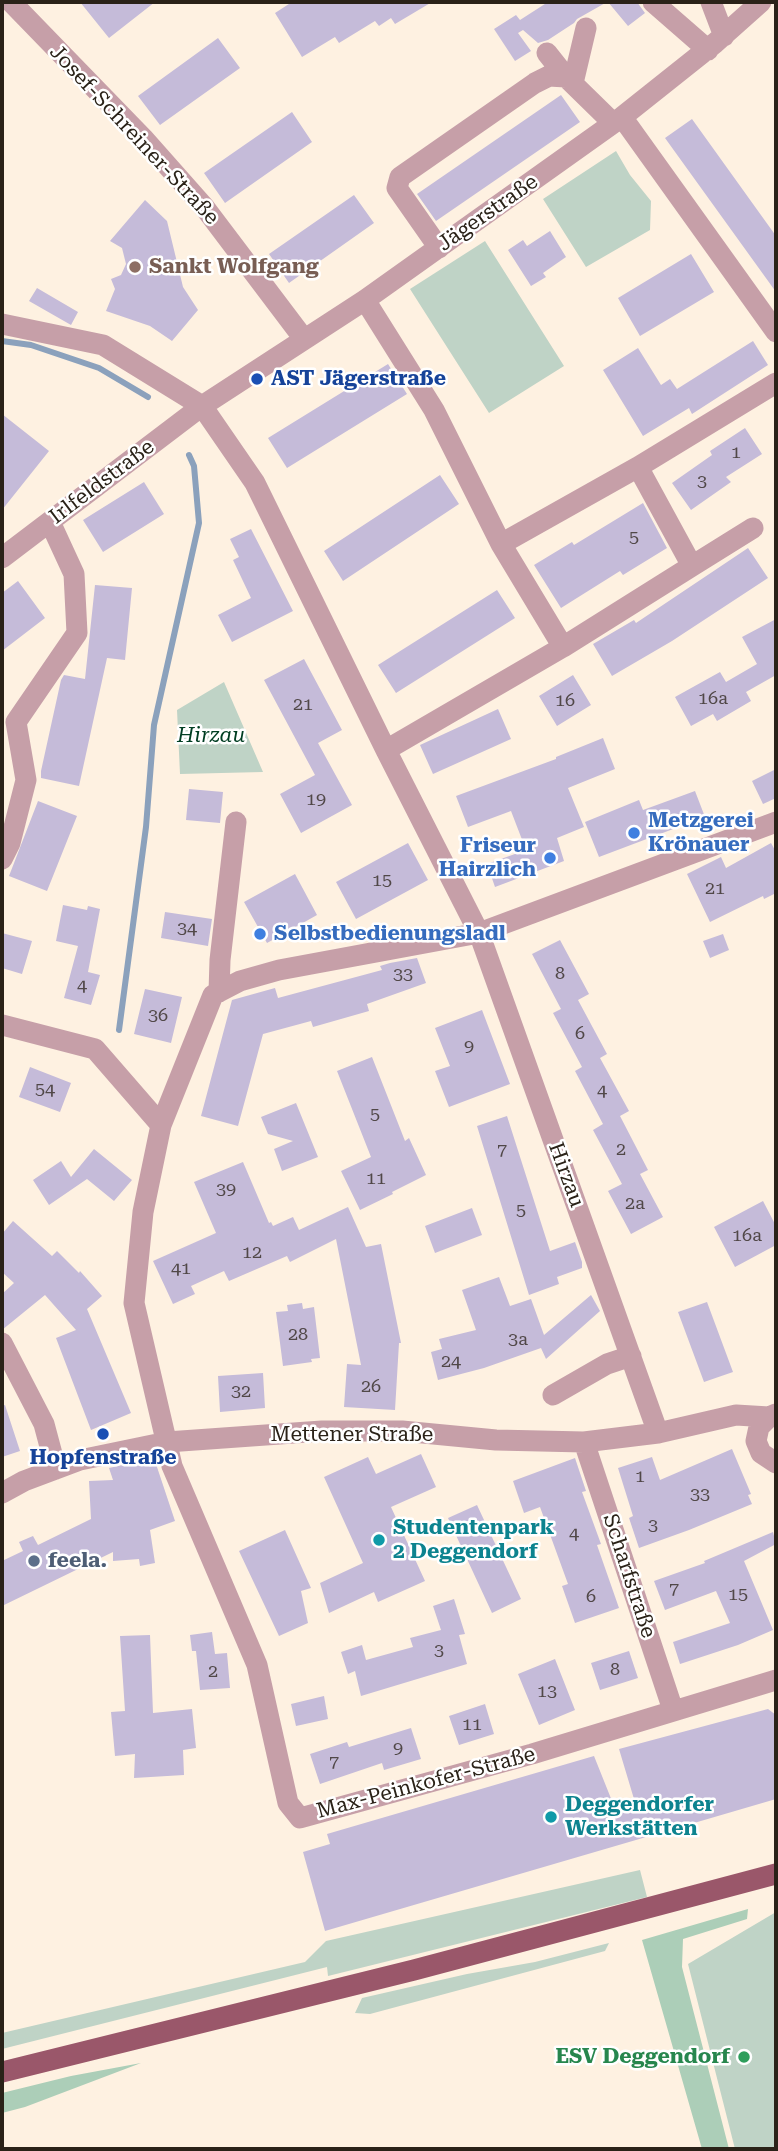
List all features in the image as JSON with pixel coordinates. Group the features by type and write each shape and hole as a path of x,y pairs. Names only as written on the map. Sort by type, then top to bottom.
{"main road":[{"path":"2,2072 414,1970 776,1874"}],"street":[{"name":"Josef-Schreiner-Straße","path":"11,2 143,138 205,208 304,339"},
{"path":"653,2 716,43"},
{"path":"672,2 716,43"},
{"path":"710,2 716,43"},
{"name":"Jägerstraße","path":"202,406 365,300 617,120 716,43 761,2"},
{"path":"570,80 586,28"},
{"path":"547,53 570,80 617,120 776,332"},
{"path":"439,247 397,188 400,177 535,83 549,76 570,80"},
{"path":"365,300 435,410 501,544 563,647"},
{"name":"Hirzau","path":"2,324 103,345 202,406 255,483 479,933 658,1433"},
{"path":"501,544 638,467 776,383"},
{"name":"Irlfeldstraße","path":"2,558 202,406"},
{"path":"638,467 692,566"},
{"path":"2,859 10,843 26,780 16,722 77,633 74,574 50,522"},
{"path":"386,750 563,647 753,528"},
{"path":"219,992 220,960 236,822"},
{"path":"167,1442 134,1303 143,1212 161,1125 213,995 240,981 279,970 479,933 776,822"},
{"path":"2,1026 95,1049 161,1125"},
{"path":"2,1343 44,1424 56,1469"},
{"path":"553,1395 607,1364 631,1356"},
{"name":"Mettener Straße","path":"2,1493 95,1455 167,1442 323,1431 402,1431 496,1440 584,1442 658,1433 710,1422 733,1430 767,1422"},
{"path":"767,1422 756,1441 761,1453 776,1463"},
{"name":"Max-Peinkofer-Straße","path":"167,1442 172,1466 257,1665 288,1803 300,1818 532,1754 776,1680"},
{"name":"Scharfstraße","path":"584,1442 673,1710"}],"green space":[{"path":"616,151 630,175 651,201 650,230 586,267 543,199"},
{"path":"485,241 564,366 489,413 410,289"},
{"name":"Hirzau","path":"224,682 263,772 180,774 177,710"},
{"path":"640,1870 647,1897 328,1976 327,1967 2,2049 2,2033 305,1962 326,1941"},
{"path":"748,1909 747,1919 683,1939 682,1967 729,2149 702,2149 642,1940"},
{"name":"ESV Deggendorf","path":"776,1912 776,2149 735,2149 688,1964"},
{"path":"609,1943 605,1951 370,2014 355,2013 362,1998 467,1974 535,1962"},
{"path":"141,2063 25,2107 2,2113 2,2093"}],"building":[{"path":"80,2 155,2 109,38"},
{"path":"292,2 432,2 395,24 391,18 379,26 375,21 339,43 335,37 302,57 275,13"},
{"path":"548,2 607,2 548,40 538,43 523,30 518,33 531,51 515,61 494,29 516,15 520,20"},
{"path":"608,2 637,2 645,13 628,26"},
{"path":"218,38 240,68 160,125 138,96"},
{"path":"561,95 580,122 436,221 417,194"},
{"path":"292,112 312,142 225,203 204,173"},
{"path":"692,119 776,236 776,292 665,138"},
{"path":"354,195 374,223 289,283 269,254"},
{"path":"145,200 167,221 183,287 198,310 172,341 150,326 106,311 115,289 111,279 121,275 126,264 122,248 110,241"},
{"path":"550,231 566,257 543,273 546,277 531,286 508,250 523,240 527,246"},
{"path":"691,254 714,292 640,336 618,298"},
{"path":"37,288 78,312 71,325 29,301"},
{"path":"753,341 768,365 692,414 689,408 643,436 603,370 638,348 661,385 670,379 677,389"},
{"path":"388,364 407,394 287,468 268,438"},
{"path":"2,414 49,451 2,510"},
{"path":"745,428 762,454 726,477 731,482 691,510 672,483 712,455 710,451"},
{"path":"440,475 459,504 343,581 324,551"},
{"path":"144,482 164,514 103,552 83,520"},
{"path":"643,503 667,548 623,575 620,571 561,608 534,565 572,542 574,545"},
{"path":"251,529 293,611 232,642 218,615 251,598 233,560 239,557 230,539"},
{"path":"748,548 768,578 672,641 612,676 593,644 634,620 636,623"},
{"path":"18,581 45,618 2,651 2,593"},
{"path":"95,585 132,588 125,660 107,658 79,786 41,778 41,771 61,680 64,675 85,679"},
{"path":"497,590 515,618 396,693 378,665"},
{"path":"776,619 776,675 746,692 751,701 717,721 713,714 691,726 675,697 720,672 726,682 757,664 742,637"},
{"path":"304,659 342,730 318,743 352,805 301,833 280,794 315,775 264,680"},
{"path":"573,675 591,705 557,726 539,696"},
{"path":"498,709 511,739 433,774 420,745"},
{"path":"603,738 615,769 568,788 584,827 557,838 564,861 495,887 487,864 526,850 511,811 468,827 456,796 556,759"},
{"path":"776,769 776,798 763,804 752,781"},
{"path":"189,789 223,792 220,823 186,820"},
{"path":"695,791 705,817 599,857 585,822 639,800 643,810"},
{"path":"38,801 77,816 47,891 9,876"},
{"path":"408,843 428,880 356,919 336,882"},
{"path":"771,843 776,852 776,893 764,899 763,896 710,922 687,874 721,857 726,868"},
{"path":"295,874 317,915 267,943 244,902"},
{"path":"63,905 87,910 88,906 100,909 88,972 100,975 91,1005 64,998 78,946 56,941"},
{"path":"165,912 212,919 208,946 161,938"},
{"path":"2,933 32,941 22,974 2,968"},
{"path":"723,934 729,950 710,958 703,941"},
{"path":"560,940 589,994 578,1000 607,1054 600,1058 629,1111 620,1116 648,1170 640,1174 663,1217 631,1234 608,1191 622,1184 593,1130 603,1124 575,1071 582,1067 553,1013 561,1009 532,954"},
{"path":"417,958 426,983 367,1004 369,1011 313,1027 311,1021 263,1034 238,1126 201,1116 232,1000 275,988 278,998 382,970 380,966 390,963"},
{"path":"145,989 182,997 171,1043 134,1034"},
{"path":"482,1010 510,1084 449,1107 435,1071 450,1066 435,1028"},
{"path":"372,1057 405,1141 409,1138 426,1175 360,1210 341,1171 371,1157 337,1071"},
{"path":"30,1067 71,1083 60,1112 19,1097"},
{"path":"296,1103 318,1157 282,1171 274,1149 293,1141 268,1134 261,1117"},
{"path":"507,1116 550,1251 575,1242 582,1262 582,1268 557,1277 559,1284 529,1295 477,1126"},
{"path":"94,1149 132,1180 114,1201 87,1179 49,1205 33,1180 61,1161 71,1177"},
{"path":"243,1162 269,1223 273,1226 293,1217 299,1230 348,1207 366,1247 381,1244 401,1343 395,1410 344,1407 347,1364 361,1365 336,1239 290,1262 287,1256 229,1281 224,1271 191,1286 195,1294 173,1304 153,1261 216,1233 194,1182"},
{"path":"763,1201 776,1226 776,1245 735,1267 714,1227"},
{"path":"472,1208 482,1235 435,1253 425,1226"},
{"path":"13,1221 52,1256 57,1251 79,1273 80,1271 102,1296 87,1309 131,1413 91,1430 56,1338 76,1330 45,1295 2,1330 2,1294 14,1283 2,1272 2,1234"},
{"path":"499,1277 510,1306 531,1299 544,1335 591,1295 600,1311 546,1359 541,1348 484,1368 438,1380 431,1352 442,1349 439,1339 476,1330 462,1290"},
{"path":"707,1302 733,1372 704,1382 678,1312"},
{"path":"302,1303 303,1309 314,1307 320,1358 311,1359 312,1362 283,1366 276,1312 288,1311 287,1305"},
{"path":"263,1373 265,1408 220,1412 218,1376"},
{"path":"5,1405 20,1451 2,1457 2,1406"},
{"path":"732,1449 751,1494 748,1495 752,1504 639,1548 629,1518 633,1516 618,1468 652,1457 660,1480"},
{"name":"Studentenpark 2 Deggendorf","path":"421,1454 436,1487 391,1507 425,1581 378,1602 374,1592 329,1613 320,1583 363,1563 324,1477 368,1457 376,1474"},
{"path":"154,1458 175,1521 150,1530 155,1563 140,1566 139,1559 113,1561 113,1552 2,1606 2,1561 23,1551 19,1542 33,1536 38,1545 91,1519 89,1481 113,1480 109,1468"},
{"path":"575,1458 586,1491 582,1492 601,1544 597,1545 619,1608 575,1623 562,1586 568,1584 540,1507 524,1513 513,1481"},
{"path":"477,1505 521,1599 492,1613 448,1518"},
{"path":"285,1530 311,1588 301,1591 308,1623 279,1636 239,1551"},
{"path":"773,1532 776,1544 744,1561 773,1630 680,1664 673,1642 730,1623 716,1591 665,1610 654,1581 705,1563 704,1561"},
{"path":"454,1599 465,1634 459,1635 467,1664 361,1696 355,1671 348,1674 341,1652 362,1645 366,1660 413,1647 410,1638 441,1630 433,1606"},
{"path":"212,1632 215,1654 227,1653 230,1688 200,1690 196,1651 192,1651 190,1635"},
{"path":"150,1635 153,1713 192,1709 196,1748 183,1750 184,1775 134,1778 135,1754 115,1756 111,1712 125,1711 120,1636"},
{"path":"629,1651 638,1678 600,1690 591,1663"},
{"path":"555,1659 575,1710 539,1725 518,1674"},
{"path":"324,1696 328,1719 296,1726 291,1704"},
{"path":"485,1704 494,1734 459,1745 449,1716"},
{"name":"Deggendorfer Werkstätten","path":"768,1709 776,1715 776,1799 325,1931 303,1852 330,1844 327,1834 594,1756 614,1806 634,1799 619,1749"},
{"path":"411,1728 421,1759 384,1770 382,1763 320,1784 310,1754 347,1742 349,1747"}],"waterway":[{"path":"2,341 31,345 99,368 148,397"},
{"path":"119,1030 146,827 154,725 199,523 194,466 189,455"}],"place":[{"name":"Sankt Wolfgang","path":"135,267"},
{"name":"AST Jägerstraße","path":"257,379"},
{"name":"Metzgerei Krönauer","path":"634,833"},
{"name":"Friseur Hairzlich","path":"550,858"},
{"name":"Selbstbedienungsladl","path":"260,934"},
{"name":"Hopfenstraße","path":"103,1434"},
{"name":"Studentenpark 2 Deggendorf","path":"379,1540"},
{"name":"feela.","path":"34,1561"},
{"name":"Deggendorfer Werkstätten","path":"551,1817"},
{"name":"ESV Deggendorf","path":"744,2057"}]}
